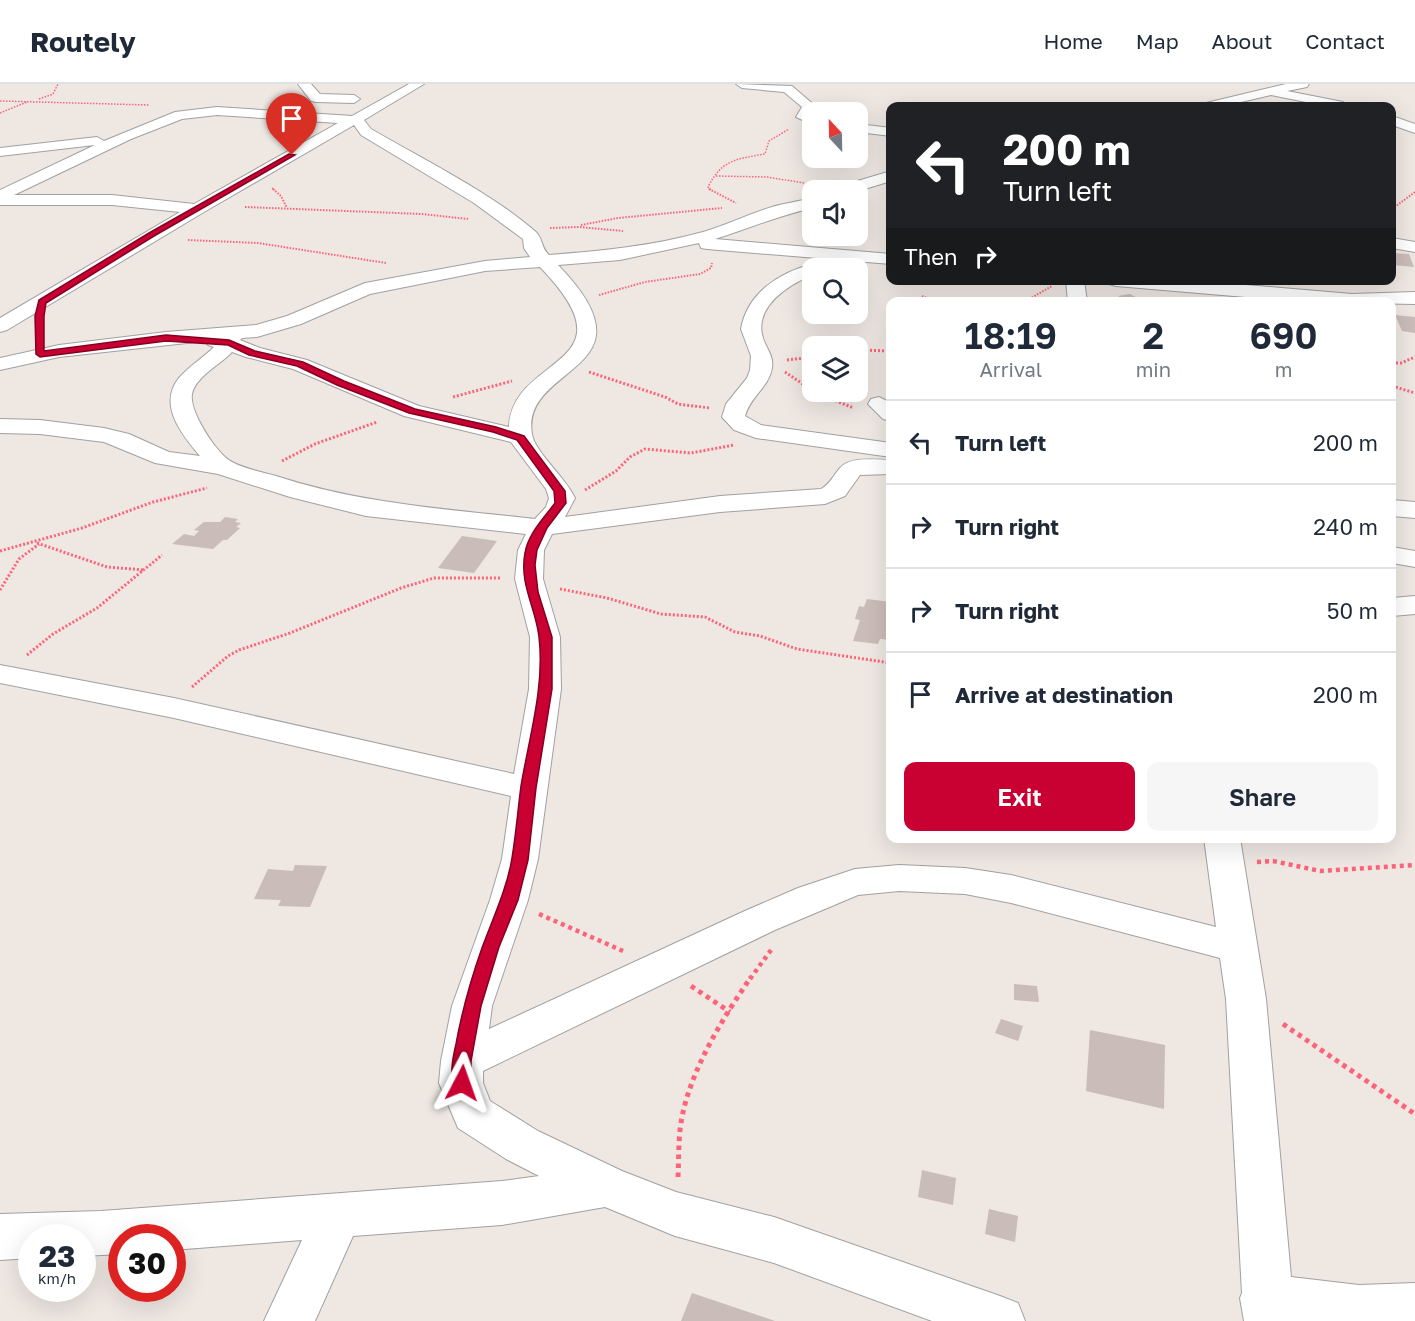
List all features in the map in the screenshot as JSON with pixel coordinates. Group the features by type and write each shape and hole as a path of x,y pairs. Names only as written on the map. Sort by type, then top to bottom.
{"street":[{"path":"304,84 313,95 322,99 382,101 418,84"},
{"path":"0,326 152,234 320,138 357,120 405,84"},
{"path":"742,84 791,90 805,102"},
{"path":"1225,102 1303,84"},
{"path":"1273,92 1323,102"},
{"path":"1337,93 1355,102"},
{"path":"0,198 31,180 171,117 217,111 357,120 366,132 480,200 531,237 533,249 584,312 586,331 582,345 569,364 528,398 522,407 519,425 521,438 554,482 562,498 561,503 542,528 531,550 529,579 545,637 545,689 528,788 520,860 509,900 472,1006 462,1061 462,1083 474,1114 522,1145 606,1186 675,1214 774,1240 999,1321"},
{"path":"1396,123 1412,136"},
{"path":"868,129 886,131"},
{"path":"0,152 126,136"},
{"path":"868,183 886,178"},
{"path":"0,183 31,180"},
{"path":"0,198 112,200 196,209"},
{"path":"676,244 728,231 786,208 802,205"},
{"path":"199,336 264,311 346,296 384,285 449,272 485,266 612,256 658,245 700,243 885,258"},
{"path":"1396,244 1414,247"},
{"path":"868,262 885,258"},
{"path":"802,274 783,282 772,292 753,318 750,329 763,356 762,363 758,380 738,403 734,417 742,425 756,431 886,449"},
{"path":"1209,285 1269,294 1310,297"},
{"path":"1256,285 1269,294"},
{"path":"166,338 232,338 279,326 346,296"},
{"path":"1396,299 1415,298"},
{"path":"40,354 42,302"},
{"path":"0,364 40,354 166,338 199,336 232,338 253,353 300,364 412,411 521,438"},
{"path":"232,338 187,381 180,399 181,408 190,428 233,471"},
{"path":"0,426 40,427 105,435 121,439 163,458 233,471 332,501 366,508 542,528 730,503 825,496 835,493 853,468 886,467"},
{"path":"1396,508 1415,510"},
{"path":"1396,556 1415,559"},
{"path":"1396,607 1415,605"},
{"path":"4,674 174,708 528,788"},
{"path":"1225,854 1246,999 1267,1309 1392,1311 1415,1308"},
{"path":"462,1061 811,898 855,882 899,878 965,881 1011,889 1239,948"},
{"path":"0,1237 101,1233 502,1203 606,1186"},
{"path":"289,1321 339,1214"}],"path":[{"path":"23,101 49,96 55,92 58,84"},
{"path":"0,101 155,106"},
{"path":"0,113 29,101"},
{"path":"764,216 708,187 723,164 731,159 765,154 764,148 769,140 802,124"},
{"path":"715,176 767,177 802,183"},
{"path":"1396,206 1415,192"},
{"path":"196,209 264,206 422,214 483,220 516,227 574,227 624,231"},
{"path":"574,227 628,216 694,209 748,207"},
{"path":"152,234 191,240 258,243 356,256 390,264"},
{"path":"579,305 605,292 625,286 707,271 711,268 712,258 702,249 700,243"},
{"path":"1033,297 1054,285"},
{"path":"868,350 886,351"},
{"path":"1396,363 1415,357"},
{"path":"762,363 780,369 802,384"},
{"path":"569,364 688,406 709,409 723,402 738,403"},
{"path":"0,551 38,543 233,471 281,461 315,444 412,411 516,380"},
{"path":"1396,387 1415,393"},
{"path":"835,402 877,409"},
{"path":"561,503 616,471 624,462 645,449 691,453 708,452 727,448 745,440 756,431"},
{"path":"38,543 107,567 144,570"},
{"path":"0,590 19,559 38,543"},
{"path":"4,674 40,643 97,608 162,555"},
{"path":"174,708 208,672 239,650 290,633 418,582 454,577 529,579 567,591 608,598 661,614 705,618 735,632 760,636 797,649 886,662"},
{"path":"1225,854 1283,863 1320,872 1415,865"},
{"path":"509,900 661,968 730,1012"},
{"path":"675,1214 683,1110 698,1068 730,1012 772,948"},
{"path":"1246,999 1415,1113"}],"building":[{"path":"1396,253 1409,254 1414,267 1396,265"},
{"path":"1130,294 1136,297 1120,297 1118,296"},
{"path":"1396,315 1415,317 1415,333 1402,331"},
{"path":"225,517 238,519 235,522 241,523 236,527 240,528 213,549 172,544 184,534 194,536 199,531 194,530 204,522 220,522"},
{"path":"462,536 497,541 474,573 438,568"},
{"path":"867,599 886,601 886,640 880,639 878,644 853,641 860,620 855,619 859,606 864,607"},
{"path":"295,865 327,866 310,907 278,906 281,900 254,899 268,869 293,871"},
{"path":"1014,984 1037,986 1039,1002 1014,1000"},
{"path":"1001,1019 1023,1026 1018,1041 995,1033"},
{"path":"1090,1030 1165,1045 1164,1109 1086,1091"},
{"path":"922,1170 956,1178 953,1205 918,1197"},
{"path":"989,1209 1018,1216 1015,1242 985,1234"},
{"path":"692,1293 775,1321 681,1321"}],"route":[{"path":"292,155 152,234 42,302 39,316 40,354 166,338 229,343 253,353 300,364 412,411 464,422 521,438 560,491 561,503 542,528 531,550 529,565 529,579 545,637 545,689 528,788 520,860 509,900 472,1006 462,1061 462,1083"}]}
